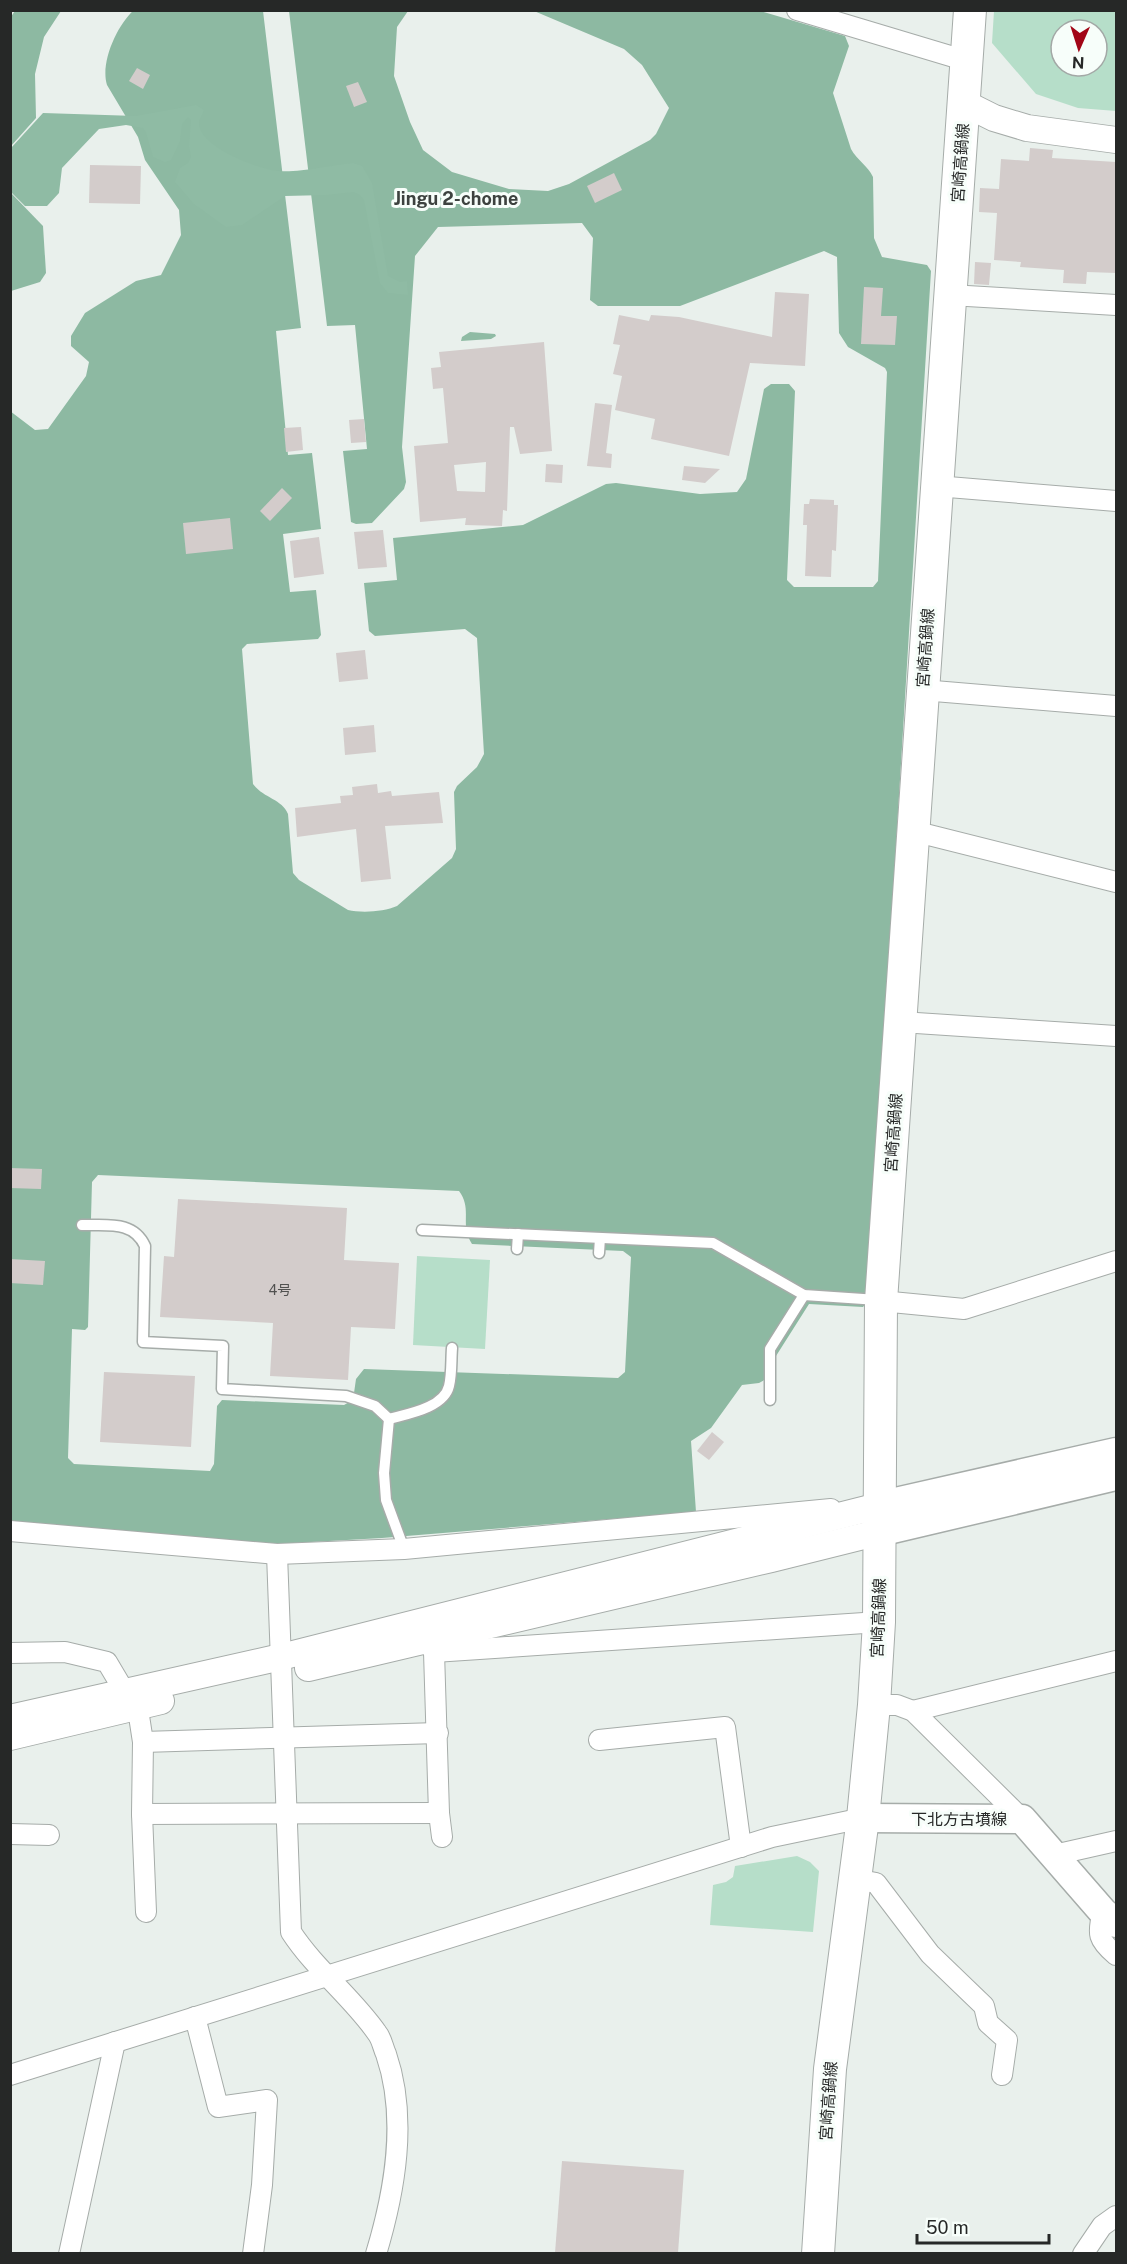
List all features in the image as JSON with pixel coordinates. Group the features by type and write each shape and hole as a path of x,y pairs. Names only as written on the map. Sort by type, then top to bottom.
{"main road":[{"name":"宮崎高鍋線","path":"818,2253 830,2069 863,1818 879,1622 881,1301 970,10"},
{"path":"879,1519 1116,1452"},
{"path":"879,1519 1116,1476"},
{"name":"下北方古墳線","path":"863,1818 1022,1820 1110,1918"}],"street":[{"path":"797,10 967,61"},
{"path":"964,103 994,118 1027,128 1116,141"},
{"path":"950,295 1116,305"},
{"path":"936,486 1116,501"},
{"path":"922,690 1116,706"},
{"path":"913,831 1116,882"},
{"path":"901,1022 1116,1036"},
{"path":"881,1301 964,1309 1116,1261"},
{"path":"10,1531 277,1554 404,1549 834,1509 879,1519"},
{"path":"431,1646 879,1519"},
{"path":"10,1719 129,1700 281,1666 879,1519"},
{"path":"277,1554 291,1932 302,1949 379,2035 397,2097 395,2162 388,2213 376,2253"},
{"path":"281,1666 431,1646 879,1622"},
{"path":"431,1646 438,1732 442,1837"},
{"path":"10,1653 65,1652 107,1662 140,1716 143,1742 142,1815 146,1912"},
{"path":"913,1711 1116,1661"},
{"path":"10,1737 129,1700"},
{"path":"873,1706 897,1705 913,1711 1022,1820"},
{"path":"599,1740 725,1726 741,1847"},
{"path":"143,1742 438,1732"},
{"path":"142,1815 440,1813"},
{"path":"10,2074 772,1837 863,1818"},
{"path":"10,1834 49,1835"},
{"path":"1054,1855 1116,1840"},
{"path":"855,1879 876,1883 930,1954 984,2006 988,2023 1007,2040 1002,2075"},
{"path":"1110,1918 1098,1929 1101,1939 1116,1955"},
{"path":"930,1954 931,1975"},
{"path":"195,2017 218,2107 267,2100 262,2185 253,2253"},
{"path":"69,2253 115,2042"},
{"path":"1083,2253 1102,2226 1116,2216"}],"lane":[{"path":"82,1225 127,1227 140,1234 145,1246 143,1342 223,1346 222,1389 346,1396 375,1406 389,1419"},
{"path":"422,1230 713,1243 804,1295 881,1301"},
{"path":"517,1249 518,1234"},
{"path":"599,1253 600,1238"},
{"path":"770,1400 770,1349 804,1295"},
{"path":"389,1419 435,1404 449,1389 452,1348"},
{"path":"389,1419 384,1473 386,1500 404,1549"}],"shaded area":[{"path":"134,10 263,11 301,328 276,331 288,455 312,453 321,529 283,534 290,592 316,590 321,635 318,639 247,644 242,649 253,784 281,805 288,814 293,873 299,880 348,910 359,911 379,911 397,906 452,858 456,849 454,792 457,786 477,767 484,754 477,638 465,629 375,636 369,631 364,583 397,580 393,538 523,525 606,484 616,483 700,494 737,492 746,479 764,389 771,384 789,384 795,391 787,580 794,587 873,587 878,581 887,372 885,368 848,347 839,333 837,257 824,251 680,306 598,306 590,300 593,238 582,223 438,227 415,256 402,447 406,482 404,489 372,523 351,522 343,451 367,449 355,325 327,326 289,11 408,11 397,27 394,76 410,122 423,150 452,172 509,189 548,191 569,184 650,140 656,134 669,108 642,65 624,49 534,11 760,11 845,36 849,46 833,93 851,149 873,177 874,238 882,257 927,265 931,271 887,993 872,1296 863,1307 809,1304 776,1356 773,1375 759,1383 742,1385 711,1428 691,1441 696,1512 382,1538 276,1544 11,1523 10,411 35,430 48,429 86,376 89,362 71,346 71,336 85,313 136,281 161,275 181,235 179,210 145,160 138,137 107,85 105,76 108,56 116,35","holes":["98,1175 459,1191 465,1204 466,1230 472,1244 623,1251 631,1257 625,1372 618,1378 364,1369 356,1379 353,1400 344,1405 222,1400 217,1406 214,1464 210,1471 74,1464 68,1458 72,1329 85,1330 88,1327 92,1182"]},
{"path":"15,11 61,11 44,37 35,74 36,118 11,146 10,18"},
{"path":"994,11 1116,11 1116,111 1078,108 1036,94 992,43"},
{"path":"196,105 204,110 199,123 201,132 219,148 245,162 279,171 305,170 353,163 362,166 372,183 388,276 400,282 407,281 408,295 388,293 380,283 364,200 354,192 285,196 242,225 226,227 194,204 175,182 180,168 188,163 191,157 189,146 191,120 188,117 182,124 180,141 171,160 165,162 153,157 143,128 126,125 99,129 62,168 59,193 47,206 25,206 11,192 11,148 43,113 136,116"},
{"path":"11,193 43,226 46,273 40,282 11,291"},
{"path":"470,332 495,334 496,336 491,339 461,341 462,337"},
{"path":"417,1256 490,1260 485,1349 413,1345"},
{"path":"797,1856 810,1862 819,1871 813,1932 710,1925 713,1885 726,1882 733,1877 735,1866"}],"building":[{"path":"137,68 150,75 143,89 129,81"},
{"path":"358,82 367,102 354,107 346,86"},
{"path":"1030,148 1053,150 1052,158 1116,162 1116,273 1087,272 1086,284 1063,283 1064,270 1020,267 1021,262 994,260 997,213 979,212 980,188 999,189 1001,159 1029,161"},
{"path":"90,165 141,166 140,204 89,203"},
{"path":"614,173 622,190 595,203 587,186"},
{"path":"975,262 991,263 989,285 974,284"},
{"path":"864,287 883,288 881,316 897,316 895,345 861,344"},
{"path":"775,292 809,294 805,366 750,363 729,456 651,439 655,419 615,410 622,376 613,374 620,345 613,344 619,315 649,321 651,315 679,317 772,337"},
{"path":"544,342 552,451 520,454 514,427 510,427 507,511 503,510 502,526 465,525 466,518 420,522 414,446 448,443 443,388 433,389 431,368 441,367 439,352","holes":["486,462 485,492 457,491 454,465"]},
{"path":"595,403 612,405 606,453 612,454 611,468 587,466"},
{"path":"364,419 366,442 351,443 349,420"},
{"path":"301,427 303,450 286,452 284,428"},
{"path":"546,464 563,465 562,483 545,482"},
{"path":"684,466 720,469 705,483 682,480"},
{"path":"282,488 292,498 270,521 260,511"},
{"path":"810,499 834,500 834,505 838,505 836,551 832,550 831,577 805,576 807,525 803,525 804,504 809,504"},
{"path":"230,518 233,549 186,554 183,523"},
{"path":"383,530 387,567 358,569 354,532"},
{"path":"319,537 324,574 294,578 290,541"},
{"path":"365,650 368,679 339,682 336,653"},
{"path":"374,725 376,752 345,755 343,728"},
{"path":"377,784 378,793 391,791 392,796 439,792 443,823 385,826 391,879 361,882 356,829 297,837 295,808 341,803 340,796 353,795 352,787"},
{"path":"10,1168 42,1169 41,1189 10,1188"},
{"path":"178,1199 347,1208 344,1260 399,1263 395,1329 351,1327 348,1380 270,1376 273,1323 160,1317 164,1256 174,1257"},
{"path":"10,1259 45,1261 43,1285 10,1283"},
{"path":"104,1372 195,1376 191,1447 100,1442"},
{"path":"712,1432 724,1442 709,1460 697,1451"},
{"path":"562,2161 684,2170 678,2253 555,2253"}],"district":[{"name":"Jingu 2-chome","path":"456,199"}]}
